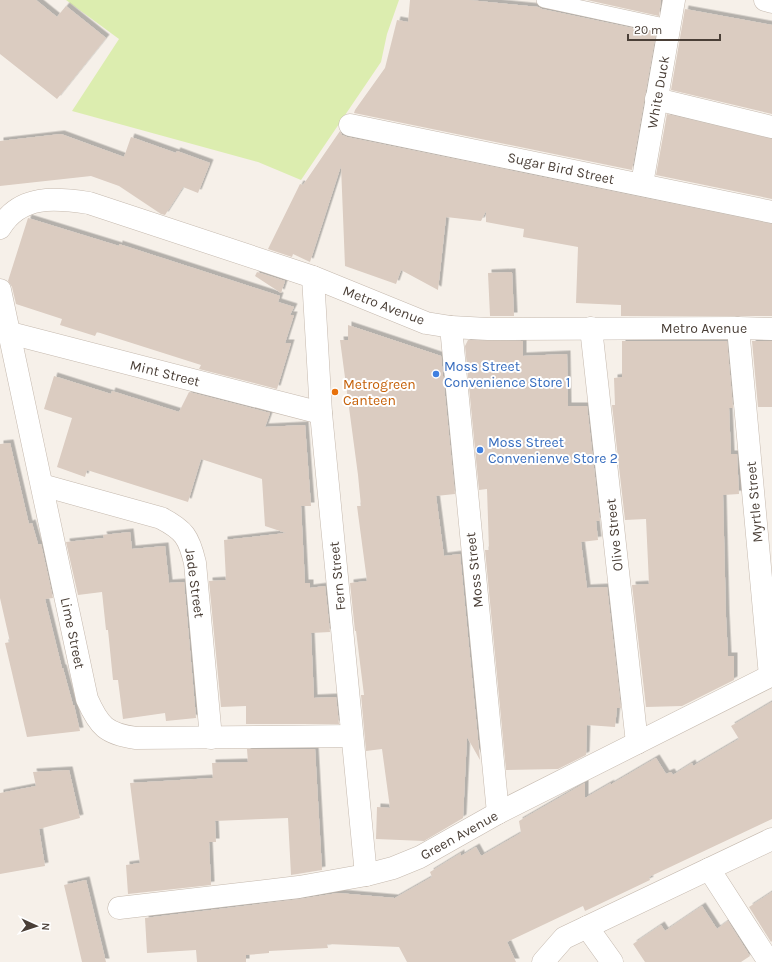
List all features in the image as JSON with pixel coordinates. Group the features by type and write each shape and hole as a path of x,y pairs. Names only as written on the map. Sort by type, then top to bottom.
{"street":[{"name":"White Duck","path":"642,184 674,0"},
{"path":"765,0 772,2"},
{"path":"656,99 772,127"},
{"name":"Sugar Bird Street","path":"350,125 772,212"},
{"name":"Metro Avenue","path":"6,220 36,201 63,200 89,203 313,277 426,323 451,327 488,329 772,329"},
{"name":"Fern Street","path":"313,277 321,414 366,875"},
{"name":"Lime Street","path":"0,290 87,700 96,718 105,729 120,736 136,738 352,736"},
{"name":"Moss Street","path":"451,327 498,813"},
{"name":"Olive Street","path":"591,328 637,743"},
{"name":"Myrtle Street","path":"738,328 771,675"},
{"name":"Mint Street","path":"10,334 321,414"},
{"name":"Jade Street","path":"42,485 161,518 173,524 184,534 191,545 195,563 211,738"},
{"name":"Green Avenue","path":"119,908 300,887 366,875 393,868 420,857 498,813 771,675"},
{"path":"543,962 564,938 772,839"},
{"path":"709,869 769,962"},
{"path":"587,927 612,962"}],"lane":[{"path":"544,0 669,27"}],"green space":[{"path":"66,0 399,0 387,34 381,62 301,180 258,162 72,111 119,39"}],"building":[{"path":"0,0 36,0 57,17 66,6 106,38 57,99 0,54"},
{"path":"410,0 469,0 538,7 656,33 632,170 354,113 385,68 397,20 408,22"},
{"path":"587,0 661,0 659,16"},
{"path":"685,9 772,25 772,114 671,90"},
{"path":"667,114 772,139 772,199 656,175"},
{"path":"340,131 342,135 347,137 772,224 772,316 621,316 621,305 576,303 578,247 523,237 524,229 486,222 486,211 481,221 446,217 438,290 401,270 396,284 345,266 341,166 310,262 293,254 292,257 268,249 300,184 303,185"},
{"path":"61,134 124,157 131,137 210,163 198,193 183,187 165,215 161,214 119,186 91,176 0,186 0,141"},
{"path":"28,218 119,246 119,244 280,296 278,302 294,307 290,315 294,315 285,343 291,343 277,389 199,369 201,365 97,332 95,336 60,325 62,319 16,304 12,287 8,281"},
{"path":"257,272 285,281 281,293 255,276"},
{"path":"512,272 514,316 490,316 488,273"},
{"path":"348,325 441,356 455,494 436,496 444,556 460,554 480,760 467,737 463,818 424,841 376,839 377,807 390,808 382,749 366,751 361,695 364,695 350,583 367,581 357,506 361,506 358,475 340,340 348,340"},
{"path":"468,340 523,341 523,356 567,354 568,406 587,406 600,521 596,521 598,540 581,542 587,588 607,587 621,708 617,708 615,727 587,725 586,755 558,769 506,770 485,550 489,550 487,489 479,490 465,346"},
{"path":"622,341 727,341 733,408 729,408 731,454 737,454 739,494 723,495 728,656 734,656 734,680 682,706 646,707 632,585 649,584 646,519 625,520 612,405 615,405 614,378 622,377"},
{"path":"752,341 772,341 772,407 758,407"},
{"path":"54,376 111,394 112,391 179,412 189,392 270,413 265,427 305,425 311,506 301,506 305,583 310,583 310,588 325,586 330,632 311,633 314,698 336,697 339,724 246,724 246,706 221,707 209,581 226,580 224,540 286,533 265,526 262,479 201,459 188,502 87,470 85,477 57,467 72,418 44,409"},
{"path":"10,443 29,524 32,523 38,544 41,544 53,598 45,599 62,668 74,705 80,731 27,737 5,643 10,642 0,598 0,444"},
{"path":"130,532 132,549 165,546 169,583 184,582 196,718 166,721 165,713 123,719 118,680 113,680 108,630 106,630 102,592 78,595 66,542 104,538 103,535"},
{"path":"772,702 772,819 649,877 650,880 585,911 583,906 507,942 516,962 407,962 399,947 327,944 328,948 269,951 269,953 246,955 246,962 197,962 196,950 147,953 145,918 338,893 395,898 432,877 430,872 461,853 461,856 476,847 481,856 521,833 519,821 585,783 585,798 656,758 666,774 671,772 673,775 692,763 693,766 739,739 731,726"},
{"path":"247,749 315,749 322,870 291,875 288,818 215,821 216,842 209,842 211,885 128,894 126,865 140,863 130,783 213,778 212,763 248,762"},
{"path":"69,770 80,818 39,829 45,866 0,874 0,793 36,786 33,772"},
{"path":"86,880 106,962 82,962 64,885"},
{"path":"772,892 772,941 771,942 749,907"},
{"path":"702,906 717,929 728,921 750,956 741,962 645,962 633,944 661,925 665,931"}],"place":[{"name":"Moss Street Convenience Store 1","path":"436,374"},
{"name":"Metrogreen Canteen","path":"335,392"},
{"name":"Moss Street Convenienve Store 2","path":"480,450"}]}
